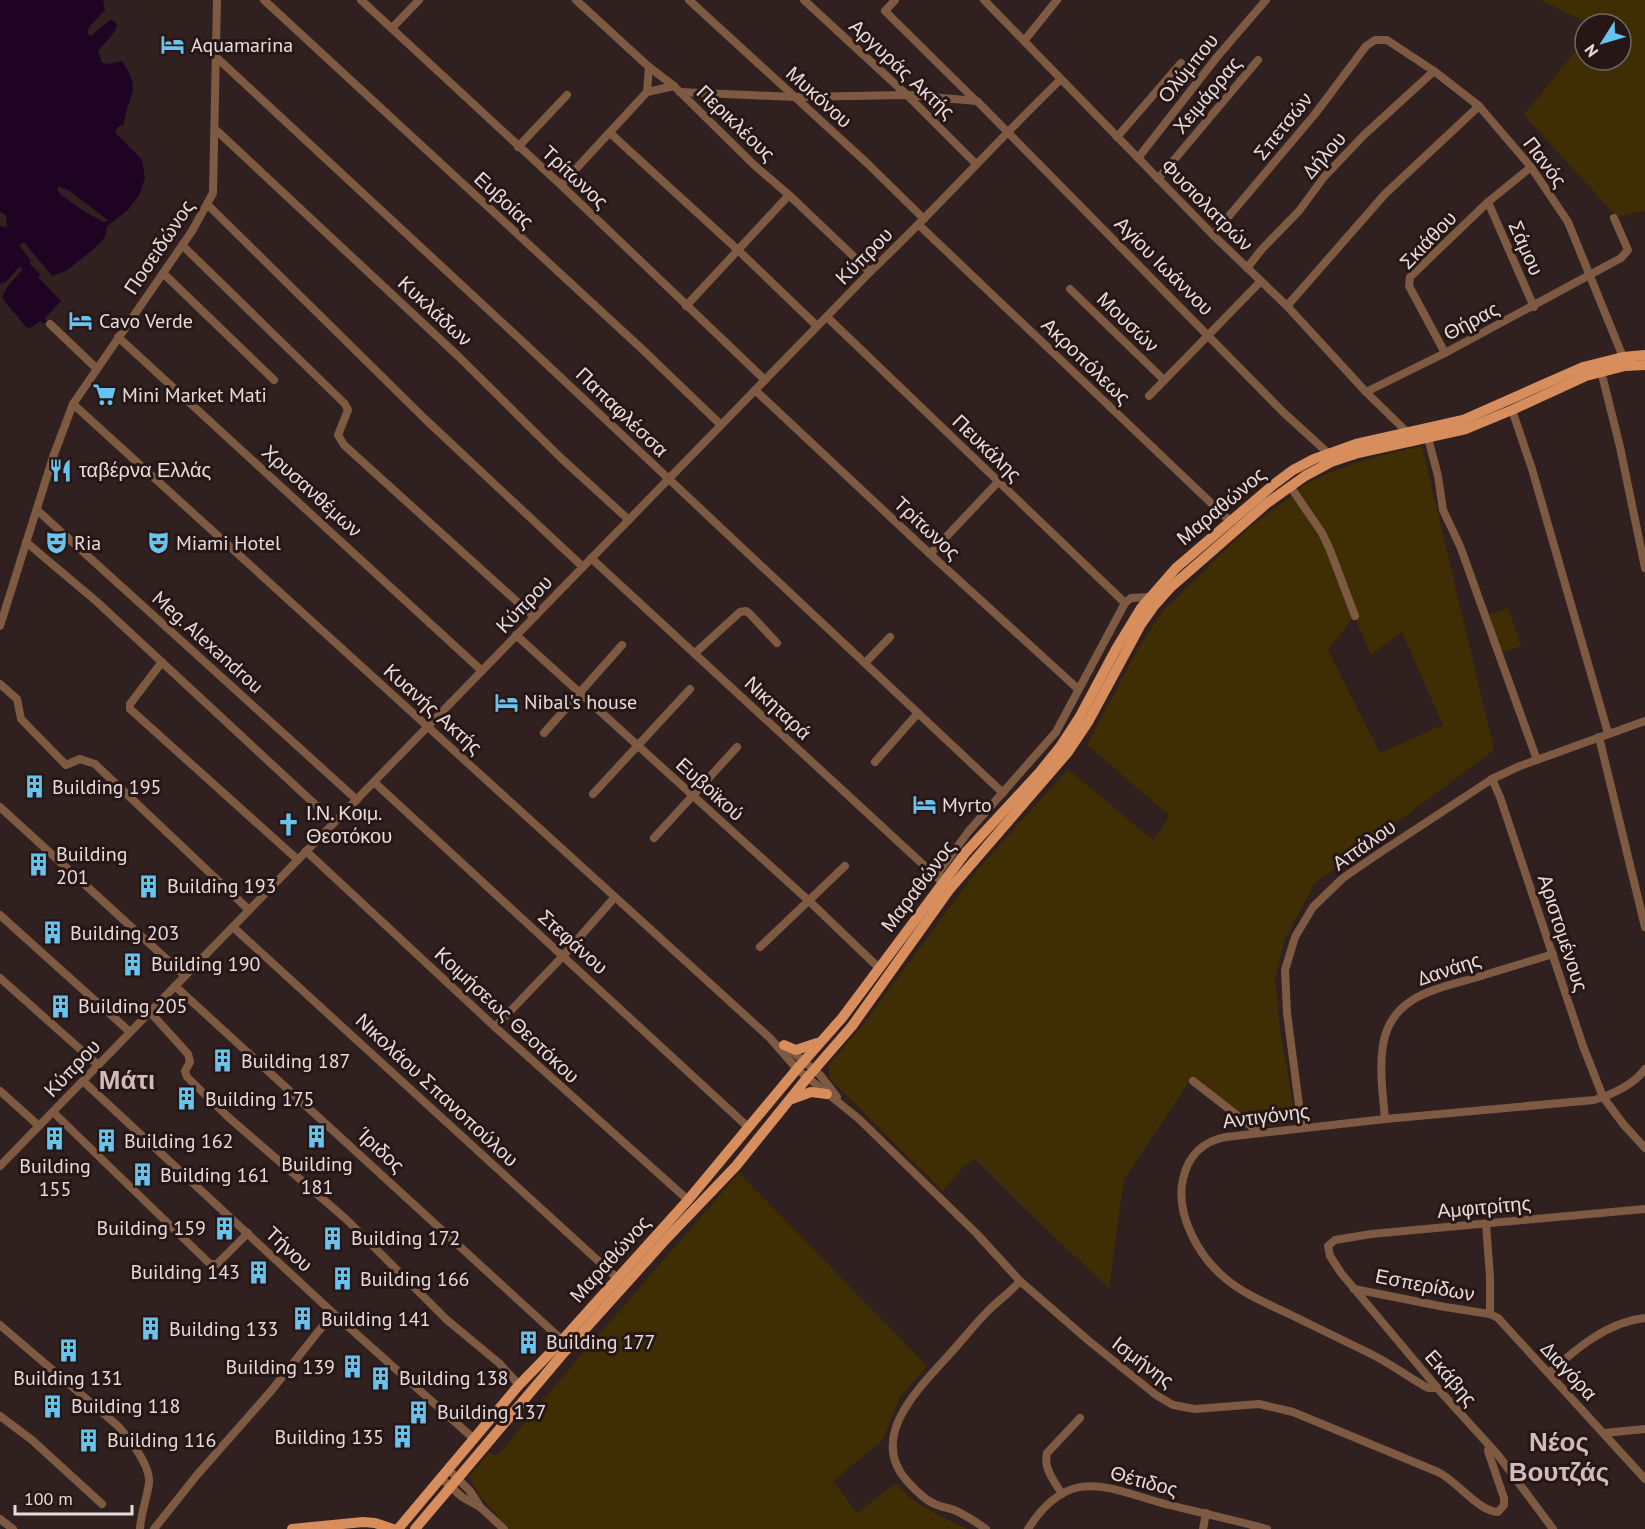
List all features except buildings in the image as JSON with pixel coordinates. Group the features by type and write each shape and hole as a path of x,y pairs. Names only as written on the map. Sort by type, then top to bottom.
{"main road":[{"name":"Μαραθώνος","path":"398,1529 519,1385 688,1200 825,1038 966,852 1060,747 1079,718 1116,649 1149,597 1176,568 1285,476 1328,453 1356,444 1463,420 1567,373 1623,357 1645,355"},
{"name":"Μαραθώνος","path":"416,1529 561,1356 667,1238 736,1166 852,1026 949,890 1068,752 1089,722 1125,652 1154,606 1193,567 1290,486 1318,469 1350,456 1484,423 1569,382 1601,371 1645,365"},
{"path":"784,1045 796,1050 825,1038"},
{"path":"789,1101 811,1092 827,1094"},
{"path":"292,1529 375,1523 405,1516 411,1512"},
{"path":"375,1523 393,1529"}],"street":[{"name":"Ποσειδώνος","path":"0,626 52,457 73,404 182,245 208,205 213,193 217,0"},
{"name":"Ευβοίας","path":"264,0 642,349 721,425"},
{"name":"Τρίτωνος","path":"361,0 561,185 765,380"},
{"path":"392,28 419,0"},
{"name":"Περικλέους","path":"576,0 649,67 677,89 753,164 870,272"},
{"name":"Μυκόνου","path":"689,0 795,97 922,222"},
{"name":"Αργυράς Ακτής","path":"804,0 907,95 976,164"},
{"name":"Αγίου Ιωάννου","path":"895,0 885,10 1284,412 1328,453"},
{"name":"Φυσιολατρών","path":"984,0 1213,235 1287,306 1366,392 1407,432"},
{"path":"1024,41 1057,0"},
{"name":"Ολύμπου","path":"1138,158 1217,57 1266,0"},
{"name":"Πανός","path":"1378,40 1387,40 1434,71 1479,106 1531,167 1568,222 1623,357"},
{"name":"Σπετσών","path":"1213,235 1316,114 1366,46 1378,40"},
{"name":"Παπαφλέσσα","path":"216,57 1003,793"},
{"name":"Χειμάρρας","path":"1158,179 1258,60"},
{"path":"1117,136 1181,63"},
{"path":"561,185 647,92 649,67"},
{"name":"Δήλου","path":"1247,268 1299,211 1324,177 1364,135 1434,71"},
{"name":"Κύπρου","path":"0,1166 817,326 922,222 1007,131 1060,80"},
{"path":"647,92 677,89 795,97 907,95 976,101"},
{"path":"518,147 567,96"},
{"path":"1287,306 1384,194 1479,106"},
{"name":"Κυκλάδων","path":"215,129 458,356 561,458 629,520"},
{"path":"610,133 817,326"},
{"name":"Σκιάθου","path":"1445,353 1408,282 1410,276 1488,202 1531,167"},
{"path":"686,306 789,195"},
{"name":"Σάμου","path":"1488,202 1534,307"},
{"path":"208,205 425,419 583,567"},
{"name":"Θήρας","path":"1366,392 1534,307 1621,258 1628,250 1614,218"},
{"name":"Ακροπόλεως","path":"922,222 1230,521"},
{"path":"182,245 345,404 348,410 338,435 344,445 534,617"},
{"path":"162,273 274,380"},
{"name":"Μουσών","path":"1149,396 1261,281"},
{"name":"Μουσών","path":"1070,289 1164,380"},
{"name":"Πευκάλης","path":"827,317 1125,603"},
{"path":"50,324 96,368"},
{"name":"Χρυσανθέμων","path":"118,337 482,671"},
{"path":"1601,371 1620,447 1645,568"},
{"name":"Τρίτωνος","path":"755,390 1078,689"},
{"name":"Κυανής Ακτής","path":"73,404 800,1065"},
{"path":"1512,410 1532,469 1608,733"},
{"path":"1428,438 1438,476 1443,510 1464,556 1537,760"},
{"path":"930,554 998,482"},
{"path":"1290,486 1322,532 1355,616"},
{"name":"Meg. Alexandrou","path":"37,510 357,800"},
{"path":"27,542 96,601 334,822"},
{"name":"Νικηταρά","path":"591,558 942,882"},
{"path":"942,882 939,872 949,857 1056,732 1125,603 1131,598 1149,597"},
{"path":"695,653 740,612 746,611 777,643"},
{"name":"Ευβοϊκού","path":"516,635 808,900 879,968"},
{"path":"865,663 890,637"},
{"path":"544,733 622,645"},
{"path":"162,662 130,704 130,709 298,860"},
{"path":"0,684 17,699 21,719 66,765 80,759 95,764 249,910"},
{"path":"593,794 690,689"},
{"path":"875,762 918,713"},
{"name":"Αττάλου","path":"1302,1128 1287,1013 1285,976 1289,952 1303,922 1321,898 1343,878 1492,779 1599,736 1645,722"},
{"path":"1599,736 1645,927"},
{"path":"654,838 737,747"},
{"name":"Αριστομένους","path":"1492,779 1583,1046 1603,1097 1645,1148"},
{"name":"Στεφάνου","path":"374,782 749,1128"},
{"path":"0,807 185,975"},
{"name":"Κοιμήσεως Θεοτόκου","path":"306,851 495,1027 688,1200"},
{"path":"760,947 844,866"},
{"path":"495,1027 563,956 615,897"},
{"path":"0,915 130,1032"},
{"name":"Νικολάου Σπανοπούλου","path":"233,927 617,1278"},
{"name":"Δανάης","path":"1385,1119 1381,1072 1383,1045 1389,1024 1399,1010 1425,992 1553,954"},
{"path":"0,978 98,1065"},
{"name":"Ίριδος","path":"175,986 562,1340"},
{"path":"150,1012 188,1054 190,1062 185,1071 187,1077 227,1116 347,1220 447,1320 499,1363 519,1385"},
{"name":"Κυανής Ακτής","path":"770,1038 784,1045 800,1065"},
{"path":"800,1065 841,1102"},
{"name":"Αντιγόνης","path":"1437,1388 1428,1388 1375,1356 1256,1298 1225,1278 1206,1258 1193,1236 1184,1210 1181,1190 1186,1168 1197,1151 1214,1140 1260,1133 1385,1119 1583,1102 1603,1097 1633,1081 1645,1069"},
{"path":"810,1074 827,1094 841,1102"},
{"name":"Τήνου","path":"83,1081 333,1313 474,1439"},
{"path":"1193,1081 1260,1133"},
{"path":"0,1091 39,1126"},
{"name":"Ισμήνης","path":"841,1102 969,1226 1020,1281 1129,1375 1173,1405 1195,1409 1259,1404 1293,1413 1446,1476 1485,1509 1498,1512 1504,1505 1504,1498 1488,1451 1489,1446"},
{"path":"53,1112 210,1263 217,1264 248,1233"},
{"name":"Αμφιτρίτης","path":"1328,1246 1335,1240 1362,1235 1645,1209"},
{"path":"1486,1224 1490,1314"},
{"name":"Εκάβης","path":"1328,1246 1330,1256 1354,1289 1437,1388 1498,1455 1552,1529"},
{"path":"986,1529 954,1510 929,1501 919,1493 906,1480 898,1467 893,1453 893,1439 901,1414 916,1391 988,1310 1020,1281"},
{"name":"Εσπερίδων","path":"1354,1289 1490,1314"},
{"path":"154,1529 197,1474 272,1391 333,1313"},
{"name":"Διαγόρα","path":"1490,1314 1501,1321 1645,1479"},
{"path":"1549,1373 1588,1341 1623,1323 1645,1318"},
{"path":"0,1325 118,1426 131,1443 147,1467 150,1481 140,1529"},
{"path":"0,1416 32,1440 102,1504"},
{"path":"1062,1494 1046,1467 1045,1460 1047,1453 1080,1418"},
{"path":"1604,1433 1645,1429"},
{"path":"448,1469 455,1483 504,1529"},
{"path":"441,1478 455,1483"},
{"name":"Θέτιδος","path":"1028,1529 1045,1505 1071,1489 1090,1485 1105,1486 1267,1529"},
{"path":"1203,1529 1206,1513"},
{"path":"0,1519 13,1529"}],"shaded area":[{"path":"0,0 103,0 105,10 89,27 87,33 91,36 110,20 117,26 98,51 102,63 122,61 132,79 132,92 124,124 115,132 142,160 145,178 139,195 128,210 107,226 105,237 95,248 66,271 52,276 24,242 19,245 31,261 29,263 40,274 38,277 61,301 45,318 46,322 41,321 30,328 26,327 2,298 7,287 23,269 19,267 5,283 0,285 0,226 7,227 6,215 0,212"},
{"path":"1540,0 1645,0 1645,211 1617,217 1524,115 1573,54 1573,72 1633,72 1633,12 1573,12 1573,16"},
{"path":"1422,446 1494,750 1314,884 1284,942 1275,979 1280,1029 1296,1121 1260,1127 1193,1076 1124,1179 1109,1288 975,1159 964,1166 943,1191 830,1079 829,1065 863,1025 978,869 1068,769 1153,840 1170,816 1087,745 1140,645 1162,612 1250,527 1293,495 1321,534 1353,618 1328,650 1380,753 1443,725 1402,632 1371,655 1356,620 1332,550 1296,490 1342,468"},
{"path":"1508,608 1521,646 1502,652 1489,615"},
{"path":"739,1173 927,1366 900,1397 882,1441 833,1481 857,1513 896,1483 919,1504 967,1529 509,1529 479,1495 469,1476 490,1452 495,1456 504,1448 563,1376"}],"pier":[{"path":"58,186 70,191 109,221 103,222 85,212 61,195 57,190"}],"place":[{"name":"Aquamarina","path":"173,45"},
{"name":"Cavo Verde","path":"81,321"},
{"name":"Mini Market Mati","path":"104,395"},
{"name":"ταβέρνα Ελλάς","path":"61,470"},
{"name":"Ria","path":"56,543"},
{"name":"Miami Hotel","path":"158,543"},
{"name":"Nibal's house","path":"506,702"},
{"name":"Building 195","path":"34,787"},
{"name":"Myrto","path":"924,805"},
{"name":"Ι.Ν. Κοιμ. Θεοτόκου","path":"288,824"},
{"name":"Building 201","path":"38,865"},
{"name":"Building 193","path":"149,886"},
{"name":"Building 203","path":"52,933"},
{"name":"Building 190","path":"133,964"},
{"name":"Building 205","path":"60,1006"},
{"name":"Building 187","path":"223,1061"},
{"name":"Building 175","path":"187,1099"},
{"name":"Building 181","path":"317,1137"},
{"name":"Building 155","path":"55,1139"},
{"name":"Building 162","path":"106,1141"},
{"name":"Building 161","path":"142,1175"},
{"name":"Building 159","path":"224,1228"},
{"name":"Building 172","path":"333,1238"},
{"name":"Building 143","path":"258,1272"},
{"name":"Building 166","path":"342,1279"},
{"name":"Building 141","path":"303,1319"},
{"name":"Building 133","path":"151,1329"},
{"name":"Building 177","path":"528,1342"},
{"name":"Building 131","path":"68,1351"},
{"name":"Building 139","path":"353,1367"},
{"name":"Building 138","path":"381,1378"},
{"name":"Building 118","path":"53,1406"},
{"name":"Building 137","path":"419,1412"},
{"name":"Building 135","path":"402,1437"},
{"name":"Building 116","path":"89,1440"}],"district":[{"name":"Μάτι","path":"127,1079"},
{"name":"Νέος Βουτζάς","path":"1559,1456"}]}
